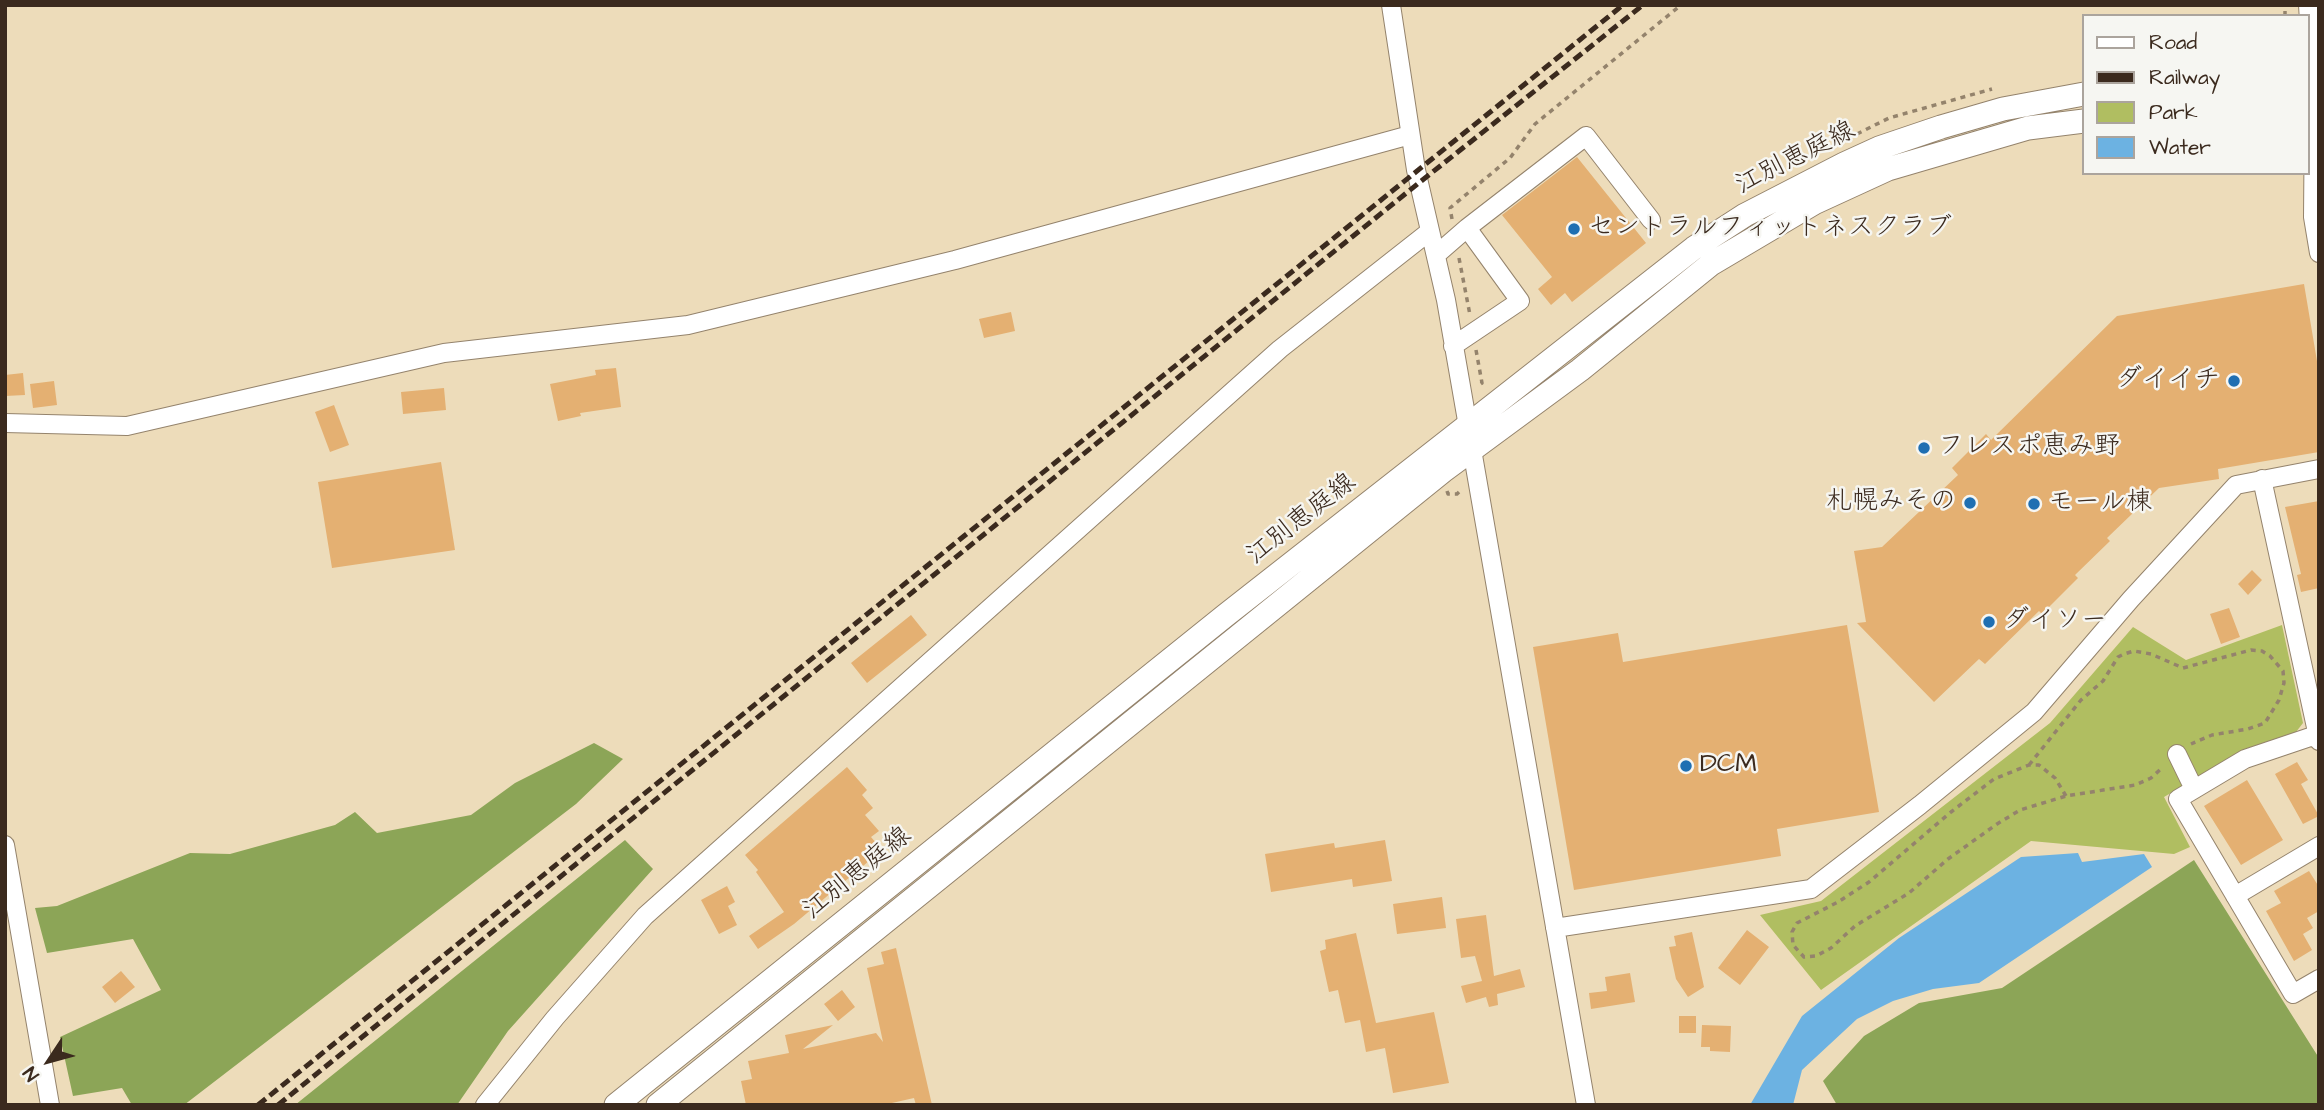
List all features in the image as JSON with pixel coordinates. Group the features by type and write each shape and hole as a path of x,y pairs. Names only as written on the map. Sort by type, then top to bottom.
{"main road":[{"name":"江別恵庭線","path":"616,1105 1215,624 1695,248 1745,215 1878,148 2003,109 2082,94"},
{"name":"江別恵庭線","path":"659,1105 1411,498 1591,361 1711,264 1814,203 1888,169 2028,128 2082,121"}],"street":[{"path":"1391,5 1410,135 1473,450 1586,1105"},
{"path":"2310,53 2313,218 2319,253"},
{"path":"5,424 127,426 444,354 688,326 955,260 1410,135"},
{"path":"1436,255 1586,136 1651,220"},
{"path":"1453,346 1520,301 1468,228"},
{"path":"485,1105 555,1018 645,916 1280,349 1430,231"},
{"path":"1555,928 1811,889 1920,806 2034,712 2131,599 2236,485 2319,469"},
{"path":"2262,479 2318,736 2245,759 2178,799 2293,994 2319,979"},
{"path":"2177,754 2194,789"},
{"path":"5,845 50,1105"},
{"path":"2235,896 2319,846"}],"path":[{"path":"2029,765 2081,700 2103,681 2118,657 2124,654 2134,651 2151,654 2183,668 2251,650 2262,651 2283,671 2284,683 2279,700 2265,723 2202,738 2177,754 2151,778 2135,785 2066,796 2020,810 1948,859 1909,893 1855,926 1831,948 1816,956 1804,957 1793,945 1793,932 1797,923 1869,882 1994,779 2029,765 2039,765 2049,772 2066,796"}],"green space":[{"path":"2282,625 2303,723 2296,732 2246,749 2164,797 2190,847 2174,854 2031,841 1821,990 1760,915 1821,901 2050,723 2133,627 2186,660"},
{"path":"594,743 623,759 576,804 184,1105 132,1105 122,1088 73,1096 60,1037 161,990 133,939 47,953 35,908 57,906 190,853 230,854 335,825 355,812 377,833 471,815 515,783"},
{"path":"625,840 653,869 508,1031 457,1105 295,1105"},
{"path":"2194,860 2319,1058 2319,1105 1837,1105 1823,1081 1864,1036 1919,1003 2002,988"}],"water":[{"path":"2078,853 2082,862 2144,854 2152,867 1979,983 1933,989 1893,1001 1857,1019 1802,1070 1793,1105 1750,1105 1802,1016 1899,938 2021,857"}],"building":[{"name":"セントラルフィットネスクラブ","path":"1577,157 1646,243 1572,302 1565,293 1551,305 1538,289 1552,277 1502,215"},
{"name":"モール棟","path":"2304,284 2319,373 2319,452 2218,469 2219,479 2159,488 2107,538 2110,541 2075,575 2078,578 2042,614 2039,611 1985,664 1979,659 1934,702 1857,623 1866,622 1854,551 1882,547 1958,475 1952,468 1986,434 1991,440 2117,316"},
{"path":"1011,312 1015,331 984,338 979,319"},
{"path":"616,368 621,407 580,413 581,416 558,421 550,384 596,375 595,370"},
{"path":"23,373 25,395 5,396 5,375"},
{"path":"54,381 57,405 33,408 30,384"},
{"path":"444,388 446,410 403,414 401,392"},
{"path":"334,405 349,445 330,452 315,412"},
{"path":"441,462 455,550 332,568 318,482"},
{"path":"2319,501 2319,588 2301,592 2297,575 2301,574 2285,507"},
{"path":"2252,570 2262,580 2248,595 2238,584"},
{"path":"2229,608 2240,637 2221,644 2210,614"},
{"path":"911,615 927,635 867,683 851,663"},
{"path":"1847,625 1879,812 1777,829 1781,856 1574,890 1533,647 1618,633 1623,662"},
{"path":"2297,762 2308,780 2301,784 2319,816 2303,824 2275,774"},
{"path":"847,767 867,790 862,795 873,808 865,815 879,831 871,837 882,850 794,924 758,949 749,936 784,912 756,872 758,870 745,855"},
{"path":"2247,780 2283,840 2241,865 2204,806"},
{"path":"1385,840 1392,881 1353,887 1352,879 1271,892 1265,854 1334,843 1335,848"},
{"path":"2309,871 2319,887 2319,911 2307,918 2313,928 2303,934 2312,950 2294,961 2266,911 2281,903 2274,891"},
{"path":"727,886 735,902 728,906 737,925 719,934 701,900"},
{"path":"1442,897 1446,928 1397,934 1393,904"},
{"path":"1486,915 1494,976 1520,969 1525,987 1497,994 1498,1005 1489,1007 1486,997 1466,1003 1461,986 1482,981 1475,956 1461,958 1456,919"},
{"path":"1747,930 1769,947 1740,985 1718,968"},
{"path":"1692,932 1704,987 1688,997 1676,979 1669,947 1676,946 1674,936"},
{"path":"1356,933 1376,1023 1434,1012 1449,1083 1393,1093 1385,1048 1366,1052 1360,1020 1345,1023 1338,990 1329,992 1320,951 1326,949 1325,940"},
{"path":"896,948 932,1105 916,1105 914,1098 883,1105 746,1105 741,1081 752,1079 748,1061 789,1053 785,1035 833,1025 803,1049 876,1033 883,1042 867,968 884,964 881,952"},
{"path":"121,971 135,987 115,1003 102,987"},
{"path":"1630,973 1635,1002 1591,1009 1589,993 1607,991 1605,977"},
{"path":"842,990 855,1007 838,1021 824,1004"},
{"path":"1679,1016 1696,1016 1696,1033 1679,1033"},
{"path":"1702,1025 1731,1026 1730,1052 1710,1051 1710,1047 1701,1047"}],"railway":[{"path":"258,1105 1623,5"},
{"path":"278,1105 1420,182 1643,5"}],"place":[{"name":"セントラルフィットネスクラブ","path":"1574,229"},
{"name":"ダイイチ","path":"2234,381"},
{"name":"フレスポ恵み野","path":"1924,448"},
{"name":"札幌みその","path":"1970,503"},
{"name":"モール棟","path":"2034,504"},
{"name":"ダイソー","path":"1989,622"},
{"name":"DCM","path":"1686,766"}]}
